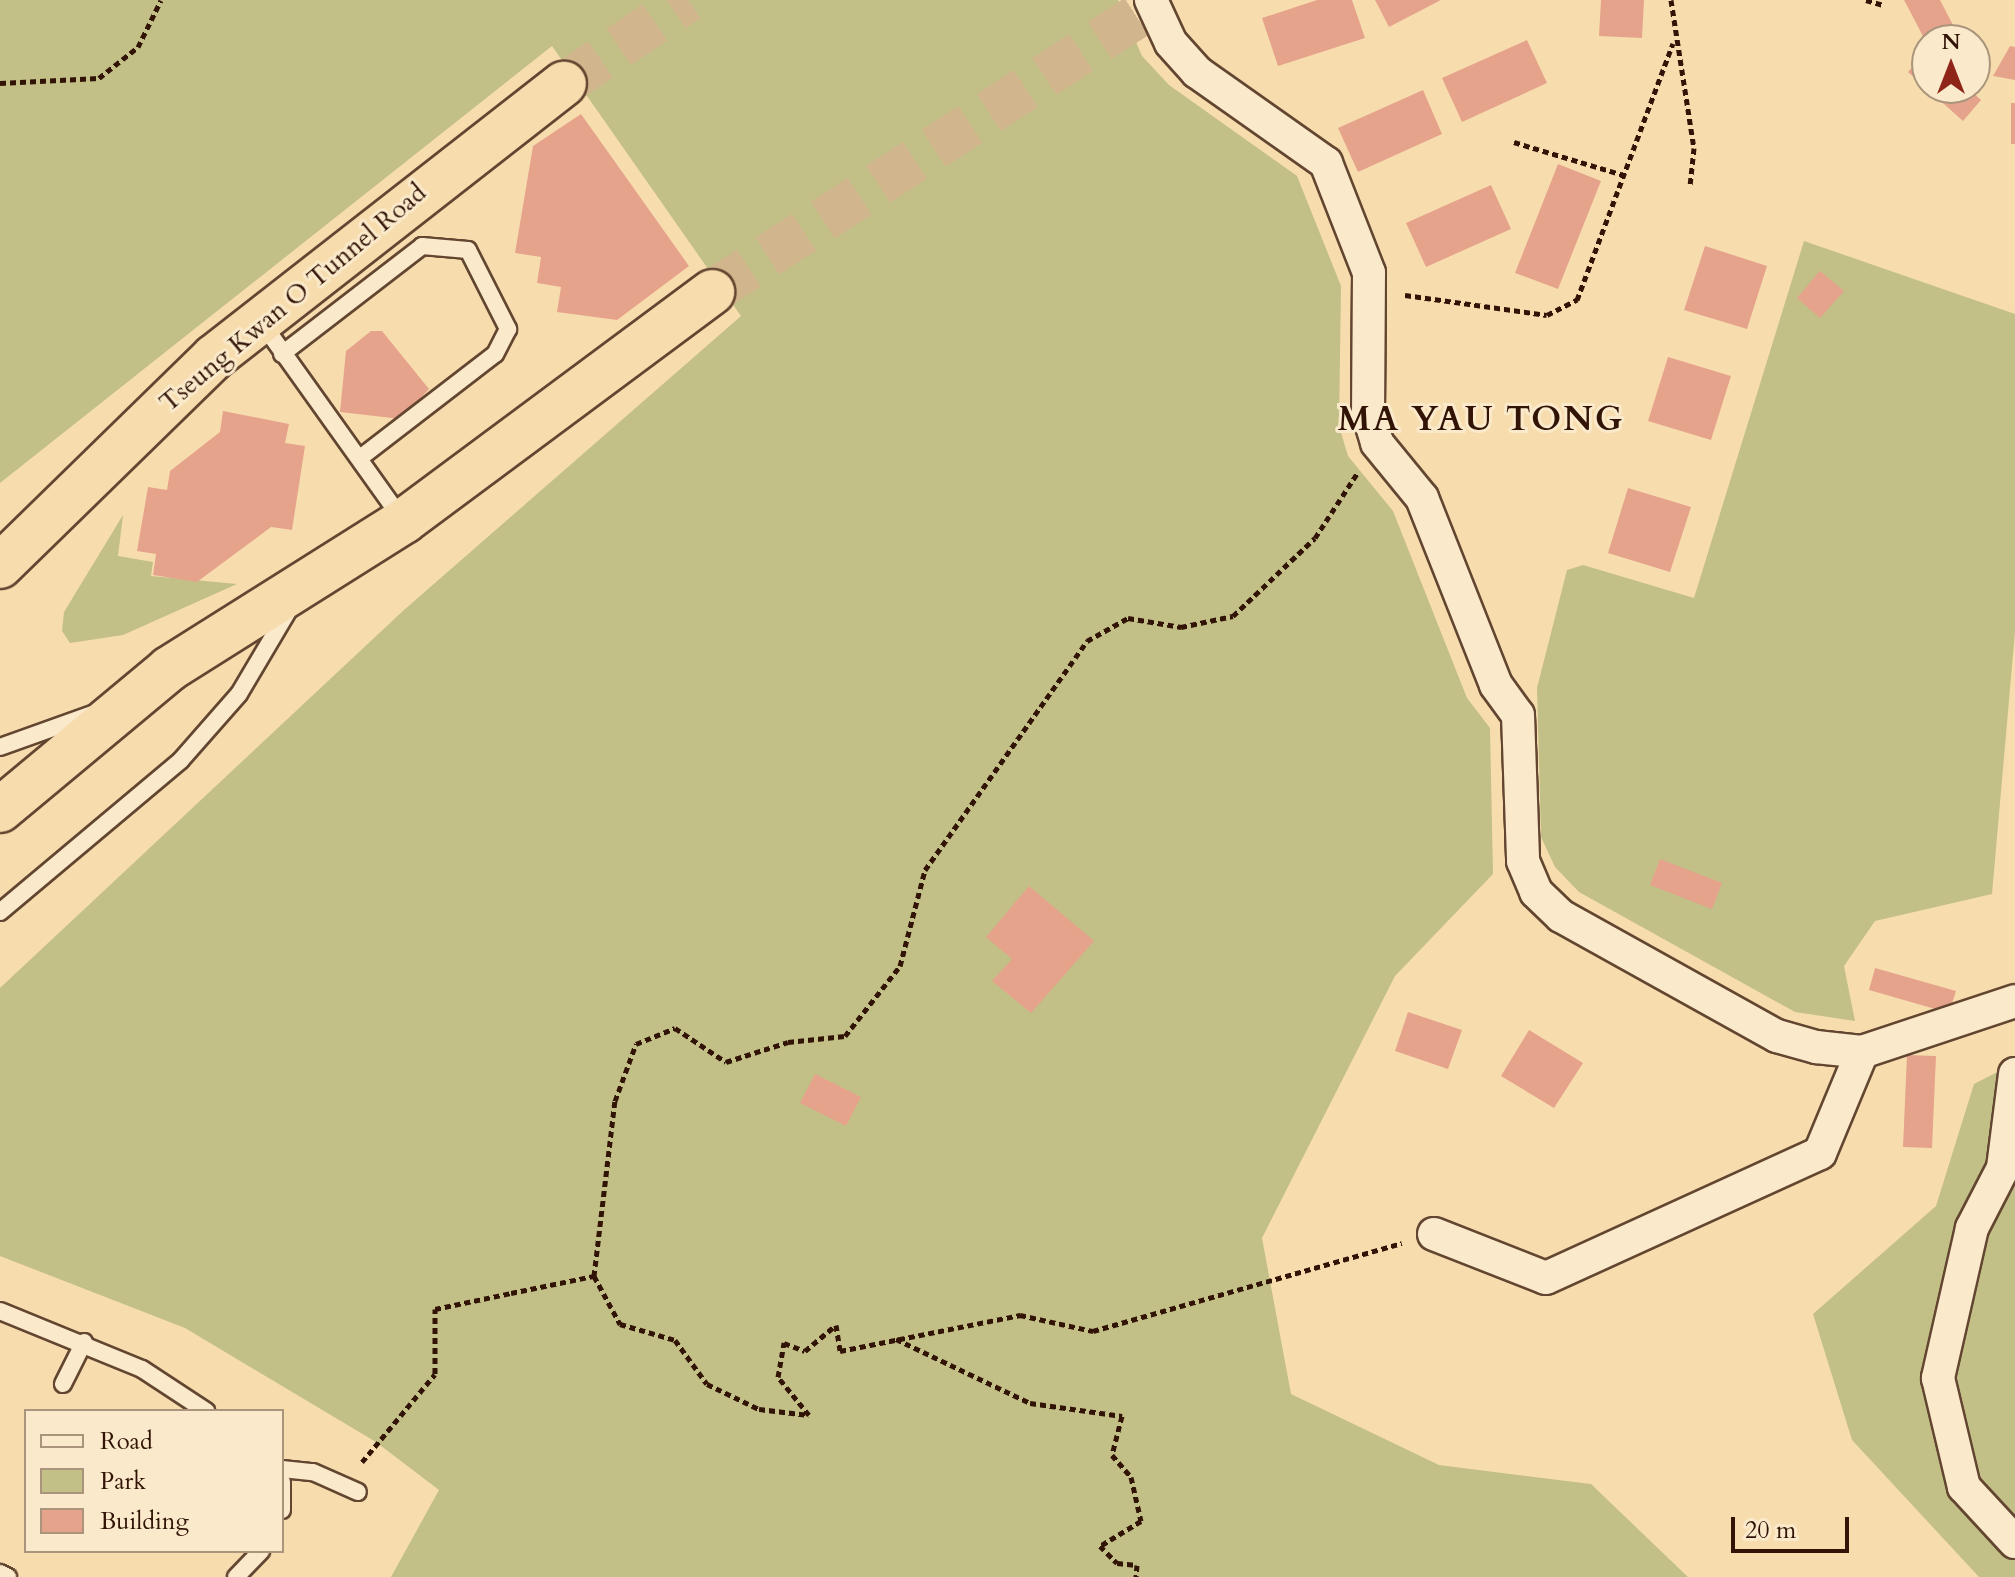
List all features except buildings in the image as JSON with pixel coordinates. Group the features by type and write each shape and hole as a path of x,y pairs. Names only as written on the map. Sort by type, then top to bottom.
{"highway":[{"name":"Tseung Kwan O Tunnel Road","path":"1,567 564,84"},
{"path":"0,810 124,702 404,521 712,292"}],"street":[{"path":"1151,0 1171,43 1197,72 1326,163 1369,290 1368,413 1377,443 1422,498 1496,685 1518,715 1523,861 1536,892 1561,916 1777,1036 1862,1052 2015,1001"},
{"path":"1434,1234 1546,1278 1820,1153 1862,1052"},
{"path":"2015,1074 2003,1168 1972,1228 1938,1378 1964,1487 2015,1542"}],"lane":[{"path":"360,458 495,354 508,329 468,250 422,246 270,336 404,521"},
{"path":"0,912 181,760 239,694 303,587"},
{"path":"0,747 124,702"},
{"path":"0,1311 84,1342 202,1409"},
{"path":"63,1384 84,1342"},
{"path":"284,1470 352,1489"},
{"path":"236,1577 259,1553"},
{"path":"0,1573 8,1577"}],"path":[{"path":"0,83 99,78 142,42 161,0"},
{"path":"1671,0 1673,43 1694,148 1690,185"},
{"path":"1866,0 1884,5"},
{"path":"1369,290 1547,315 1577,300 1673,43"},
{"path":"1514,142 1623,175"},
{"path":"1377,443 1315,538 1233,616 1181,627 1128,618 1087,641 925,870 900,966 845,1036 788,1042 726,1062 675,1028 636,1044 615,1101 594,1276 620,1324 675,1340 707,1384 759,1409 809,1415 778,1377 784,1343 805,1351 836,1325 840,1351 1020,1315 1093,1331 1434,1234"},
{"path":"352,1489 435,1374 435,1309 594,1276"},
{"path":"895,1339 1030,1403 1122,1416 1112,1455 1131,1477 1141,1521 1100,1546 1117,1563 1137,1565 1136,1577"}],"green space":[{"path":"0,0 1118,0 1142,56 1169,85 1297,176 1341,286 1339,426 1348,456 1393,511 1467,698 1490,728 1493,874 1395,976 1262,1238 1291,1394 1439,1465 1591,1484 1688,1577 391,1577 439,1490 376,1442 185,1328 0,1256 0,988 404,610 741,316 552,46 0,483"},
{"path":"1804,241 2015,314 2015,632 1992,894 1875,921 1844,966 1855,1021 1795,1012 1579,892 1555,867 1541,837 1537,688 1567,570 1583,565 1694,598"},
{"path":"123,515 118,556 153,562 151,576 237,584 123,635 70,643 62,631 64,612"},
{"path":"2015,1063 2015,1577 1979,1577 1852,1440 1813,1314 1936,1206 1974,1084"}],"tunnel":[{"path":"564,84 688,0"},
{"path":"712,292 1162,0"}],"district":[{"name":"MA YAU TONG","path":"1481,420"}]}
